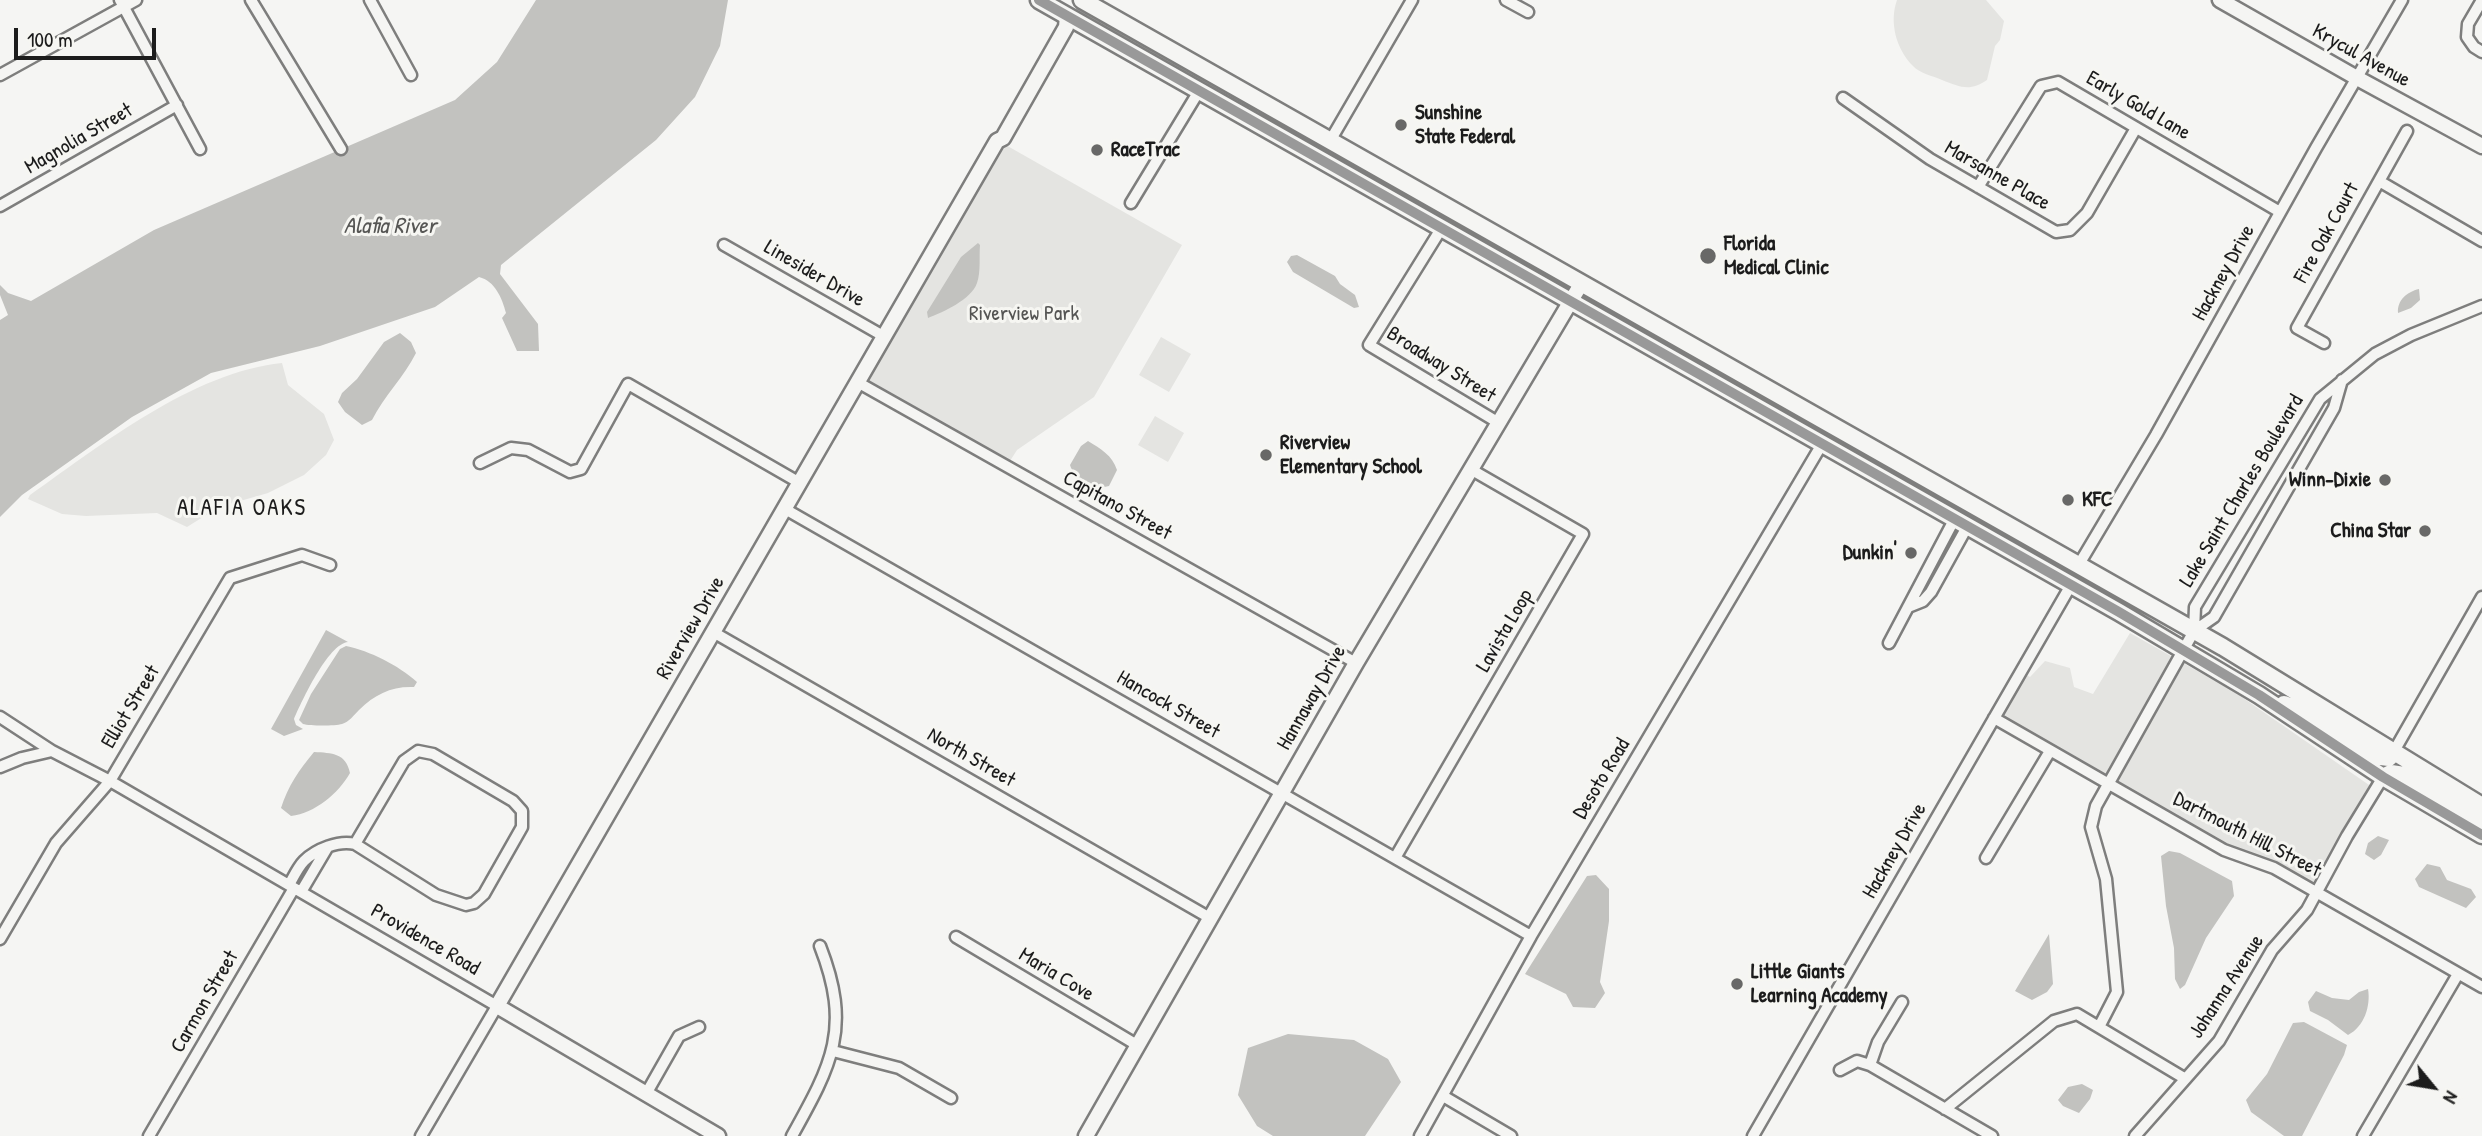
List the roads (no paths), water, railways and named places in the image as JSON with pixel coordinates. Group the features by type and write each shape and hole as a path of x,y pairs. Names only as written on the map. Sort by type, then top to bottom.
{"main road":[{"path":"1039,0 2071,585 2259,695 2383,777 2482,835"},
{"path":"1080,0 2194,631 2482,806"},
{"path":"1205,94 1240,103 1309,142 1319,144 1330,141"},
{"path":"1325,162 1332,158 1340,160 1437,214 1468,220"},
{"path":"1716,384 1738,388 1760,397 1804,422 1821,419"},
{"path":"1822,444 1835,441 1904,478 1944,489"},
{"path":"1885,480 1920,488 1959,509 1964,509 1969,503"},
{"path":"1961,523 1965,516 1973,518 2022,545 2061,555"},
{"path":"2259,695 2306,713 2373,756 2389,758 2393,753"},
{"path":"2383,777 2391,773 2404,775 2482,818"}],"street":[{"path":"0,75 122,4 136,0"},
{"path":"251,0 341,149"},
{"path":"370,0 411,75"},
{"name":"Riverview Drive","path":"421,1136 886,337 997,141 1003,138 1065,29 1067,16 1080,0"},
{"path":"1330,141 1412,0"},
{"path":"1506,0 1528,12"},
{"name":"Krycul Avenue","path":"2220,0 2482,146"},
{"name":"Hackney Drive","path":"2078,566 2156,435 2402,0"},
{"path":"2482,0 2468,24 2467,37 2474,47 2482,52"},
{"path":"122,4 201,149"},
{"name":"Early Gold Lane","path":"1978,187 2041,86 2058,82 2280,212"},
{"path":"1131,204 1205,94"},
{"name":"Marsanne Place","path":"1843,98 1930,159 2056,232 2070,230 2087,213 2136,128"},
{"name":"Magnolia Street","path":"0,206 177,105"},
{"name":"Fire Oak Court","path":"2324,343 2297,328 2407,131"},
{"path":"2379,181 2482,241"},
{"name":"Broadway Street","path":"1441,229 1369,345 1499,423"},
{"name":"Linesider Drive","path":"724,245 886,337"},
{"name":"Hannaway Drive","path":"1086,1136 1356,663 1581,284"},
{"name":"Lake Saint Charles Boulevard","path":"2194,631 2195,607 2320,399 2375,354 2411,335 2482,306"},
{"name":"Lake Saint Charles Boulevard","path":"2099,1027 2117,992 2106,879 2091,827 2096,806 2194,631 2214,617 2334,408 2342,380"},
{"name":"Capitano Street","path":"859,383 1356,663"},
{"path":"480,463 511,448 528,450 570,472 581,469 628,384 800,483"},
{"name":"Desoto Road","path":"1420,1136 1531,936 1822,444"},
{"name":"Lavista Loop","path":"1395,859 1583,534 1472,470"},
{"name":"Hancock Street","path":"785,509 1531,936"},
{"path":"1889,643 1908,607 1961,523"},
{"name":"Elliot Street","path":"0,939 56,844 110,781 230,578 302,555 330,565"},
{"name":"Hackney Drive","path":"1753,1136 2071,585"},
{"path":"2393,753 2482,597"},
{"name":"North Street","path":"713,632 1210,918"},
{"path":"0,717 52,751"},
{"name":"Dartmouth Hill Street","path":"1994,718 2224,850 2274,868 2482,987"},
{"path":"0,767 22,758 52,751"},
{"name":"Providence Road","path":"52,751 110,781 718,1136"},
{"path":"418,751 433,754 513,801 522,811 522,827 484,894 474,903 466,905 436,895 355,844 404,761 418,751"},
{"path":"1986,858 2050,751"},
{"name":"Johanna Avenue","path":"2135,1136 2219,1041 2272,950 2307,910 2383,777"},
{"name":"Carmon Street","path":"149,1136 295,888 328,848 345,841 355,844"},
{"name":"Maria Cove","path":"956,937 1137,1045"},
{"path":"792,1136 819,1087 833,1051 838,1020 830,971 820,946"},
{"path":"2362,1136 2458,974"},
{"path":"1870,1065 1878,1042 1902,1002"},
{"path":"1945,1109 2054,1021 2077,1014 2184,1078"},
{"path":"646,1094 680,1036 699,1027"},
{"path":"833,1051 899,1068 951,1098"},
{"path":"1840,1070 1857,1060 1870,1065 1992,1136"},
{"path":"1443,1096 1511,1136"}],"water":[{"name":"Alafia River","path":"536,0 728,0 720,46 695,97 656,140 501,265 500,274 538,324 539,351 517,351 502,318 506,313 500,296 494,286 479,277 435,307 320,346 211,373 132,417 22,495 0,517 0,320 8,315 0,295 0,285 8,293 31,301 154,230 455,100 497,62"},
{"path":"978,243 979,274 974,289 956,305 928,318 927,312 961,257"},
{"path":"1297,255 1335,276 1340,284 1355,295 1359,307 1354,308 1293,272 1287,262 1291,256"},
{"path":"2419,289 2420,300 2411,308 2398,313 2399,304 2404,297"},
{"path":"400,333 411,342 416,353 372,420 362,425 345,412 338,402 342,393 357,379 384,342"},
{"path":"1088,441 1106,453 1115,465 1117,470 1109,486 1092,485 1080,479 1072,470 1070,465 1081,446"},
{"path":"326,630 348,642 332,652 309,687 294,719 296,725 303,729 284,736 271,729"},
{"path":"346,646 383,660 417,682 414,687 398,688 378,695 342,724 303,724 299,720 311,694 340,649"},
{"path":"314,752 337,755 345,761 350,773 339,788 317,807 291,816 281,808 294,778"},
{"path":"2378,836 2389,840 2381,855 2374,860 2365,854 2368,843"},
{"path":"2169,851 2180,853 2232,881 2234,896 2206,938 2185,985 2180,989 2175,979 2174,948 2161,856"},
{"path":"2427,864 2440,867 2447,880 2471,889 2476,897 2466,908 2419,887 2415,879"},
{"path":"1596,875 1609,889 1609,921 1600,982 1605,993 1595,1008 1573,1007 1566,994 1525,974 1587,876"},
{"path":"2049,934 2053,984 2047,992 2032,1000 2015,991"},
{"path":"2368,989 2365,1015 2358,1027 2348,1035 2310,1011 2308,1002 2316,991 2332,998 2349,1000"},
{"path":"2304,1022 2347,1045 2302,1136 2284,1136 2251,1112 2246,1100 2267,1074 2293,1023"},
{"path":"1288,1034 1354,1040 1388,1059 1401,1082 1365,1136 1273,1136 1257,1126 1238,1095 1248,1048"},
{"path":"2082,1084 2093,1090 2090,1099 2079,1113 2063,1106 2058,1100 2068,1087"}],"place":[{"name":"Sunshine State Federal","path":"1401,125"},
{"name":"RaceTrac","path":"1097,150"},
{"name":"Florida Medical Clinic","path":"1708,256"},
{"name":"Riverview Elementary School","path":"1266,455"},
{"name":"Winn-Dixie","path":"2385,480"},
{"name":"KFC","path":"2068,500"},
{"name":"China Star","path":"2425,531"},
{"name":"Dunkin'","path":"1911,553"},
{"name":"Little Giants Learning Academy","path":"1737,984"}],"district":[{"name":"ALAFIA OAKS","path":"242,509"}],"park label":[{"name":"Riverview Park","path":"1024,314"}]}
